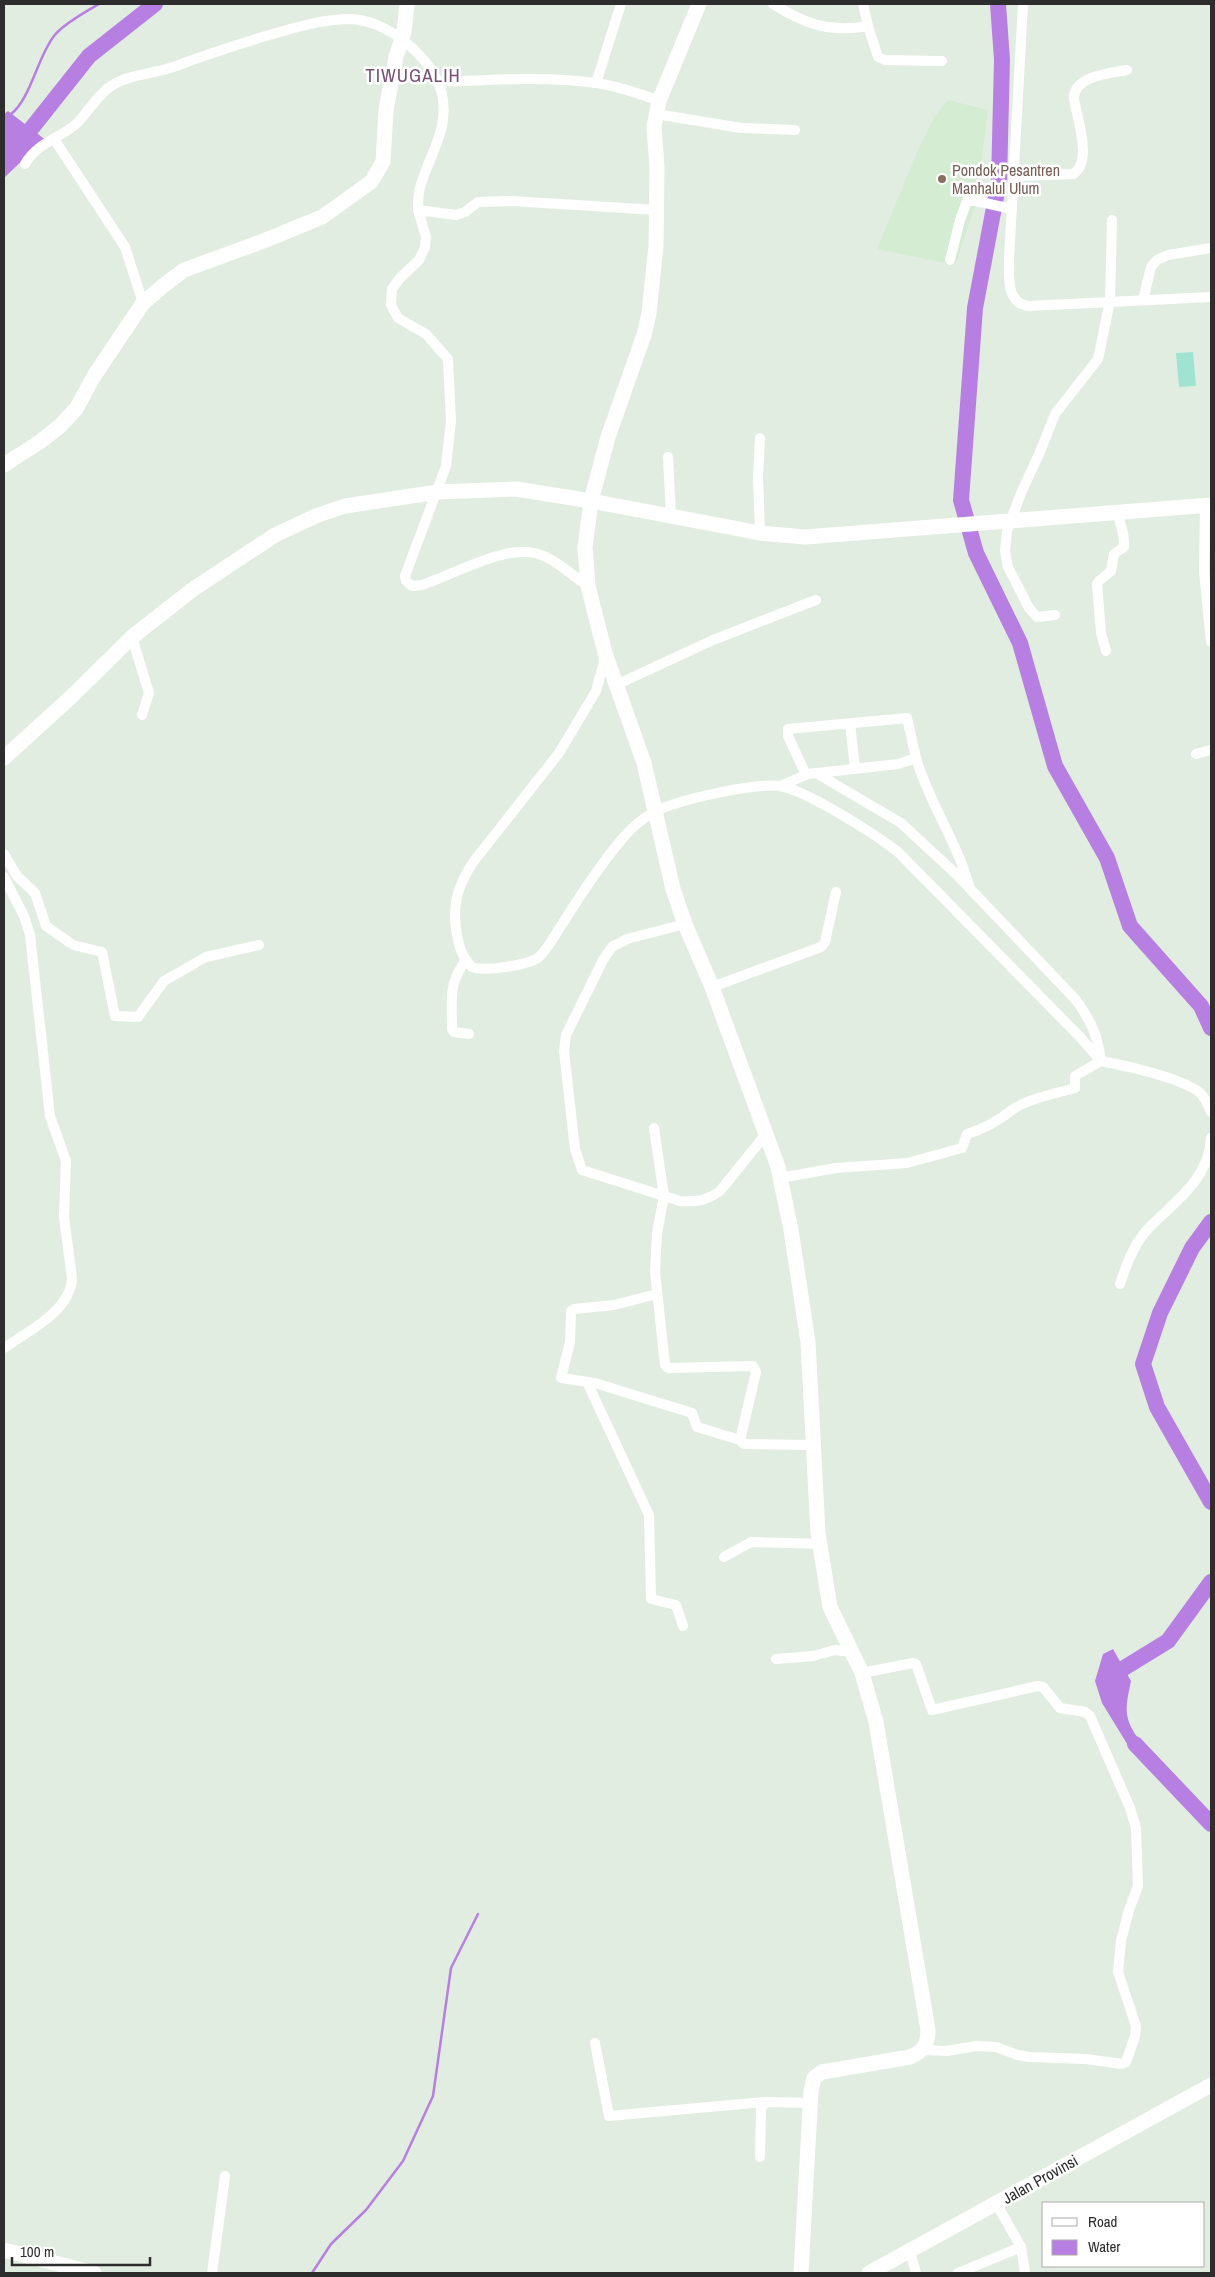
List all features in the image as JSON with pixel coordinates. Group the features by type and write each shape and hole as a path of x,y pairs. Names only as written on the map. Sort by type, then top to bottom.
{"street":[{"path":"4,465 41,441 60,426 76,409 94,376 143,303 184,270 315,220 371,182 383,162 386,110 406,24 407,4"},
{"path":"596,83 621,4"},
{"path":"700,4 658,107 654,127 656,210 653,288 642,340 608,437 591,501 585,546 588,586 606,655 618,684 644,763 673,889 685,924 712,987 778,1167 791,1230 808,1342 812,1445 820,1544 830,1607 862,1673 876,1722 928,2030 928,2041 923,2050"},
{"path":"773,4 807,23 840,28 868,26"},
{"path":"864,4 868,26 879,58 885,60 942,61"},
{"path":"1022,4 1009,282 1016,301 1028,306 1211,297"},
{"path":"25,164 36,148 75,125 105,91 115,84 167,69 238,43 314,23 352,19 392,33 401,39 420,55 437,82 444,105 443,126 421,182 418,210 426,237 425,247 419,260 400,278 392,289 390,300 398,318 426,334 448,359 451,421 446,466 438,492 405,576 406,581 410,585 416,586 504,554 521,551 548,558 588,586"},
{"path":"1014,176 1072,174 1078,171 1082,165 1082,154 1074,92 1081,84 1094,78 1127,70"},
{"path":"437,82 540,80 596,83 618,87 658,107 741,128 794,130"},
{"path":"54,139 125,247 143,303"},
{"path":"418,210 456,216 478,202 512,200 656,210"},
{"path":"950,260 967,201 972,200 1012,209"},
{"path":"1055,615 1041,617 1034,615 1011,574 1005,551 1010,521 1055,414 1098,359 1110,301 1112,220"},
{"path":"1143,300 1151,268 1157,260 1168,255 1211,248"},
{"path":"760,438 758,476 760,533"},
{"path":"668,458 671,516"},
{"path":"4,758 70,698 132,637 192,590 256,546 295,525 345,506 438,492 516,489 591,501 760,533 805,537 1208,505 1204,571 1211,642"},
{"path":"1106,651 1101,633 1097,584 1098,581 1111,571 1114,554 1124,547 1124,534 1118,513"},
{"path":"618,684 713,640 816,600"},
{"path":"132,637 149,693 142,715"},
{"path":"606,655 596,691 559,753 474,861 465,876 453,915 458,942 466,960 475,969 518,964 540,956 596,873 623,838 637,824 654,812 727,792 780,786 811,774 898,764 916,758"},
{"path":"970,888 960,855 932,802 916,758 907,718 800,727 787,730 811,774 897,820 970,888 1076,1000 1089,1019 1097,1036 1101,1061"},
{"path":"850,724 855,768"},
{"path":"1196,754 1211,750"},
{"path":"780,786 808,797 863,828 898,852 1080,1036 1101,1061 1123,1065 1183,1082 1202,1095 1211,1112"},
{"path":"4,854 17,876 36,893 46,926 73,945 102,952 115,1016 138,1017 164,981 206,957 259,945"},
{"path":"4,876 24,916 30,935 50,1116 66,1161 64,1217 72,1278 72,1287 65,1300 45,1319 4,1348"},
{"path":"712,987 821,947 825,942 836,892"},
{"path":"685,924 627,939 612,947 603,960 566,1034 564,1051 575,1149 582,1170 680,1201 696,1202 710,1198 720,1191 766,1134"},
{"path":"466,960 456,974 452,986 452,1029 454,1032 468,1034"},
{"path":"780,1178 836,1168 907,1163 962,1148 967,1134 981,1130 1008,1115 1012,1110 1034,1100 1076,1088 1075,1076 1101,1061"},
{"path":"654,1128 664,1196 657,1234 654,1272 666,1367 748,1364 755,1368 740,1440"},
{"path":"1120,1284 1128,1259 1145,1232 1186,1194 1198,1176 1206,1161 1211,1138"},
{"path":"657,1294 614,1306 574,1309 571,1311 570,1342 560,1378 587,1382 692,1412 696,1427 740,1440 744,1444 812,1445"},
{"path":"587,1382 649,1516 651,1599 676,1605 683,1626"},
{"path":"724,1557 751,1542 820,1544"},
{"path":"776,1658 813,1656 835,1650 851,1652"},
{"path":"801,2273 810,2103 812,2084 818,2074 910,2057 923,2050 946,2051 976,2046 996,2047 1018,2056 1122,2064 1126,2062 1135,2036 1136,2026 1118,1972 1121,1941 1129,1910 1138,1886 1136,1828 1130,1808 1090,1716 1085,1712 1056,1706 1043,1688 1038,1686 932,1710 916,1664 862,1673"},
{"path":"595,2043 609,2116 765,2102 810,2103"},
{"name":"Jalan Provinsi","path":"869,2273 1211,2085"},
{"path":"760,2157 761,2109 765,2102"},
{"path":"212,2273 225,2176"},
{"path":"996,2203 1021,2247 1025,2273"},
{"path":"958,2273 1021,2247"},
{"path":"4,2250 94,2273"},
{"path":"910,2251 916,2273"}],"shaded area":[{"name":"Pondok Pesantren Manhalul Ulum","path":"948,100 988,110 976,203 955,265 877,249 934,117"},
{"path":"1193,352 1196,386 1179,387 1176,353"}],"water":[{"path":"8,111 47,141 34,149 4,178 4,114"},
{"path":"1113,1649 1131,1681 1127,1707 1128,1720 1141,1742 1129,1747 1102,1703 1095,1681 1103,1654"}],"waterway":[{"path":"11,114 23,99 54,36 69,22 99,4"},
{"path":"4,163 89,56 155,4"},
{"path":"998,4 1002,60 999,181 975,308 961,500 976,553 1020,643 1055,766 1107,858 1130,926 1201,1006 1211,1028"},
{"path":"1211,1222 1192,1248 1160,1313 1143,1364 1157,1407 1211,1502"},
{"path":"1124,1668 1168,1641 1211,1582"},
{"path":"1135,1744 1211,1824"},
{"path":"312,2273 331,2244 366,2210 403,2161 433,2096 451,1968 478,1914"}],"place":[{"name":"Pondok Pesantren Manhalul Ulum","path":"942,179"}],"district":[{"name":"TIWUGALIH","path":"413,75"}]}
